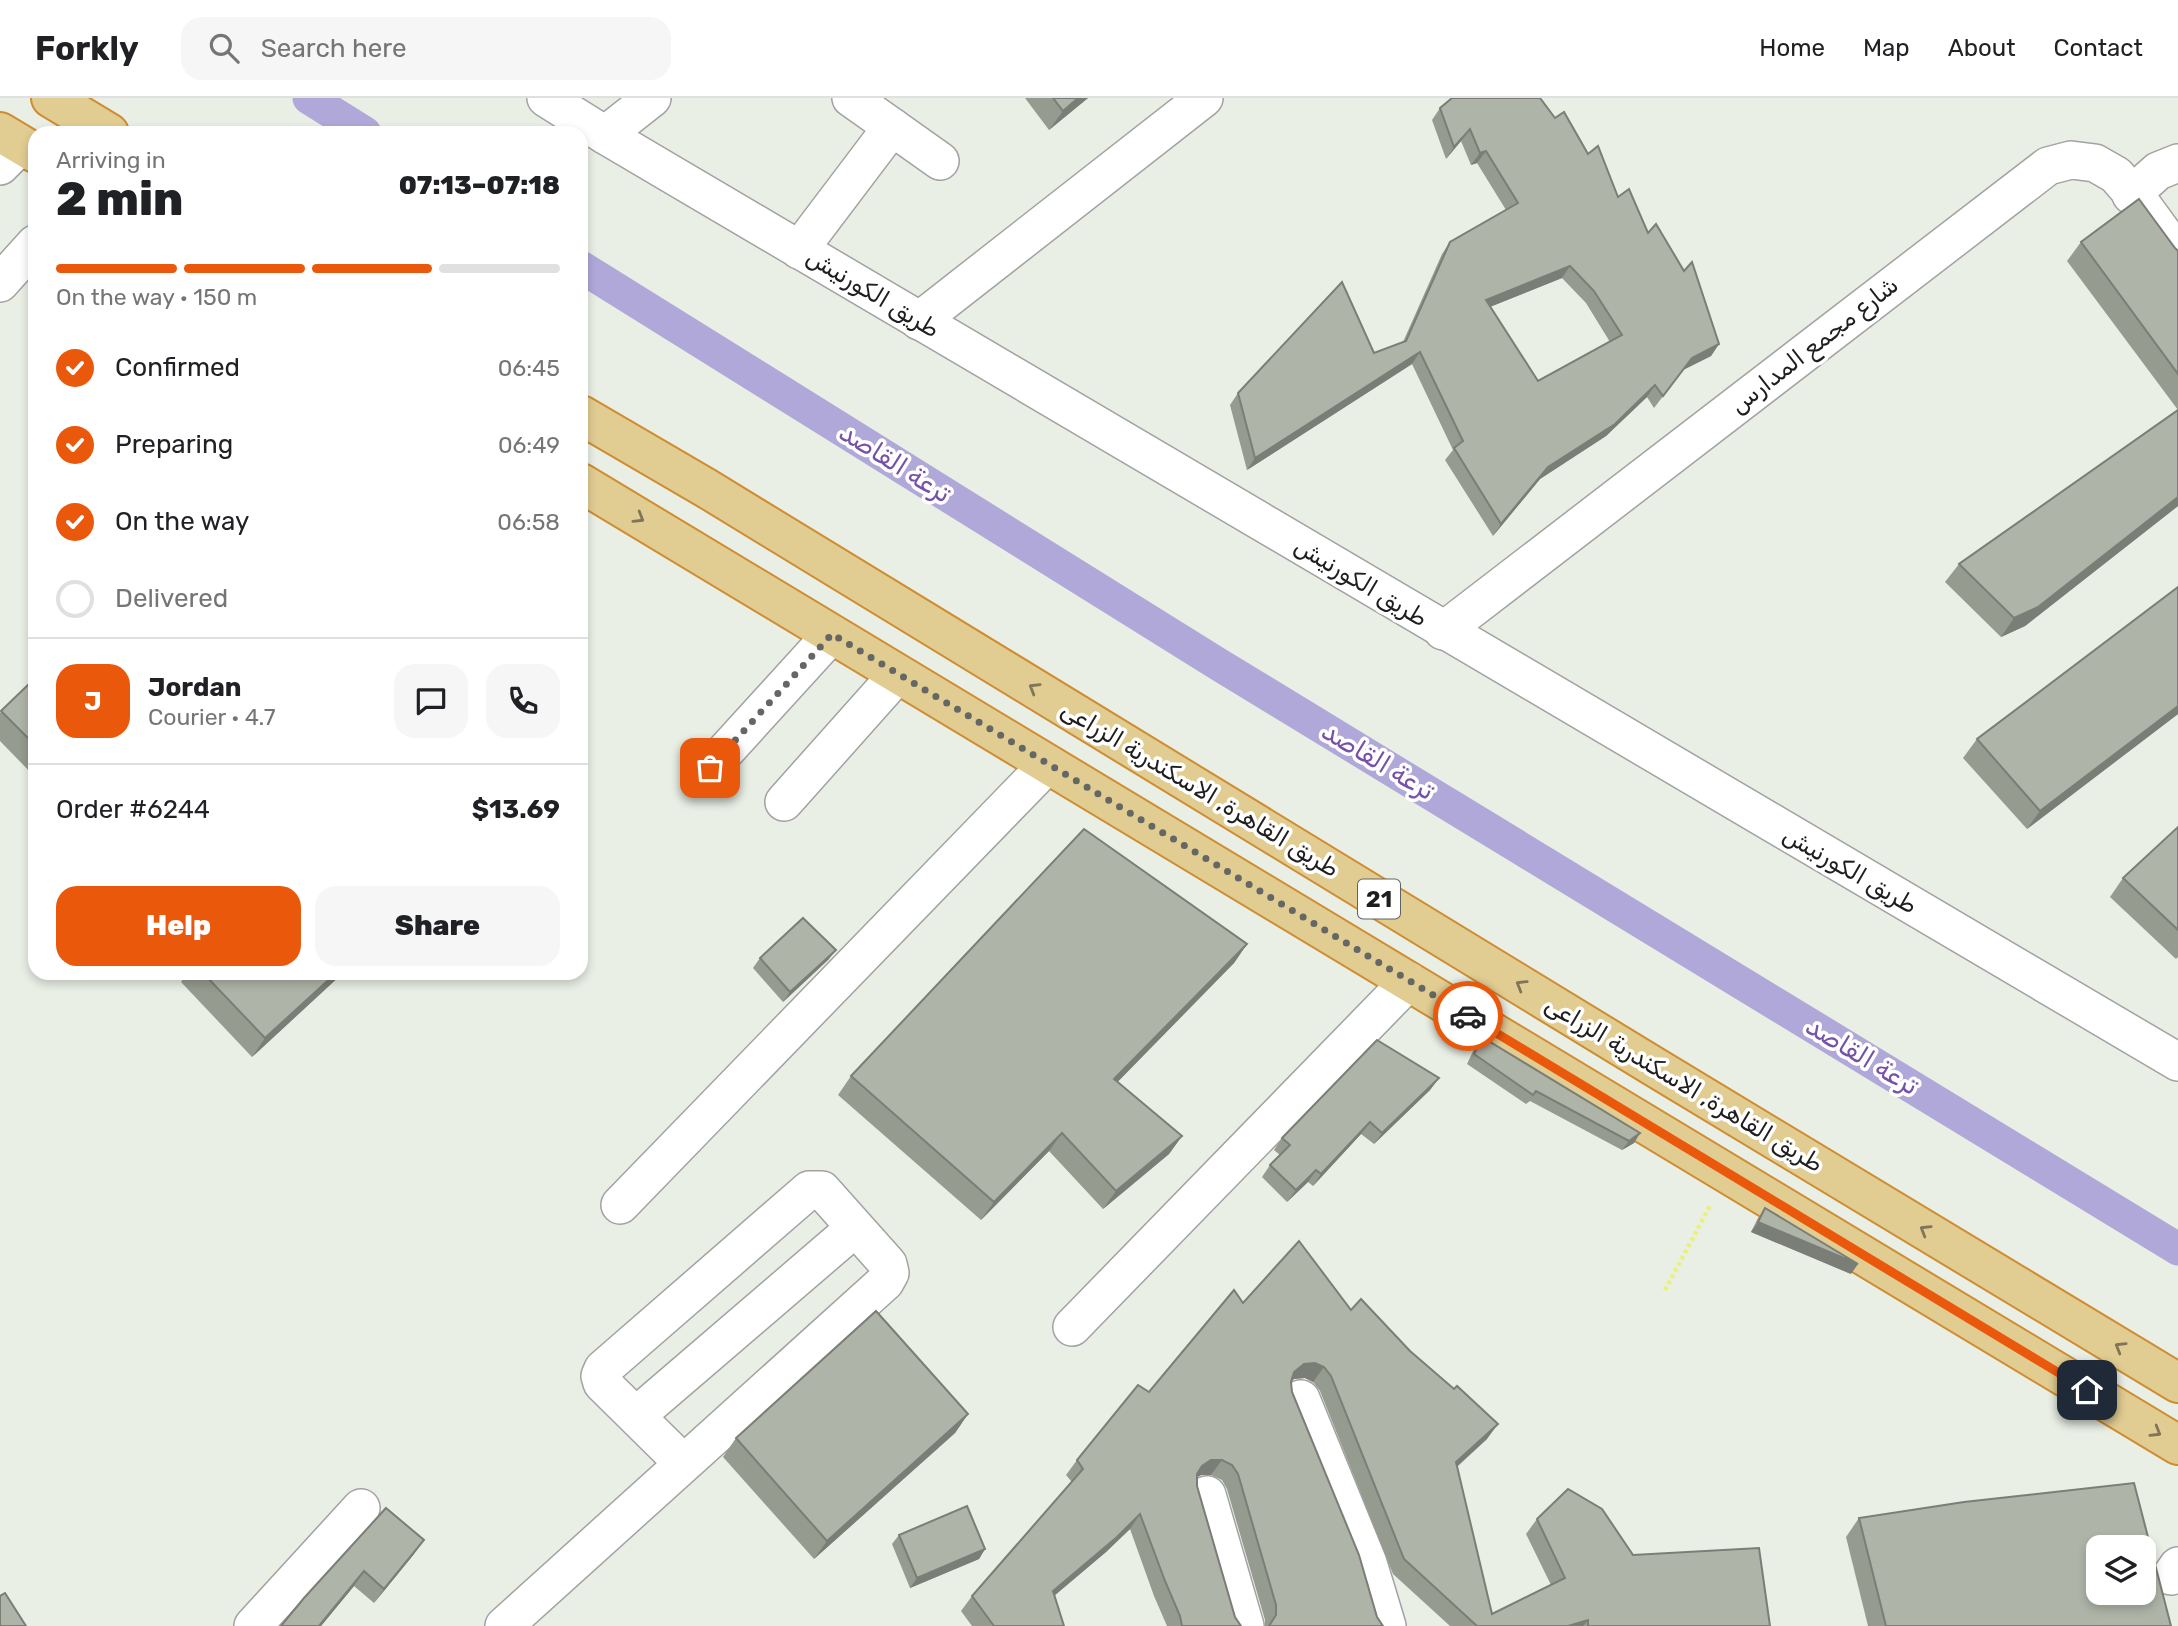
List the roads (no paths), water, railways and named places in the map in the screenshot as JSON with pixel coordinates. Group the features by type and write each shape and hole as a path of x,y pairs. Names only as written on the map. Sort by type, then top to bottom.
{"highway":[{"path":"51,98 97,126"},
{"name":"طريق القاهرة, الاسكندرية الزراعى","path":"588,419 706,488 1653,1066 2178,1382"},
{"path":"674,539 706,488"},
{"name":"21","path":"588,496 674,539 2178,1445"}],"street":[{"name":"طريق الكورنيش","path":"546,98 1443,631 2178,1062"},
{"path":"605,135 652,98"},
{"path":"851,98 940,161"},
{"path":"919,321 1204,98"},
{"path":"799,250 892,127"},
{"name":"شارع مجمع المدارس","path":"1443,631 2048,166 2071,160 2095,163 2116,175 2143,206 2178,254"},
{"path":"2131,195 2158,172 2178,163"},
{"path":"0,283 28,251"},
{"path":"710,768 832,634"},
{"path":"784,802 898,674"},
{"path":"620,1205 1048,764"},
{"path":"1072,1327 1409,981"},
{"path":"504,1626 885,1282 890,1273 888,1265 822,1190 809,1190 603,1369 600,1376 602,1383 683,1463"},
{"path":"636,1416 855,1228"},
{"path":"1301,1399 1368,1563 1387,1626"},
{"path":"1207,1494 1245,1626"},
{"path":"253,1626 361,1508"}],"waterway":[{"name":"ترعة القاصد","path":"309,98 354,126"},
{"name":"ترعة القاصد","path":"588,271 1218,664 2178,1249"}]}
